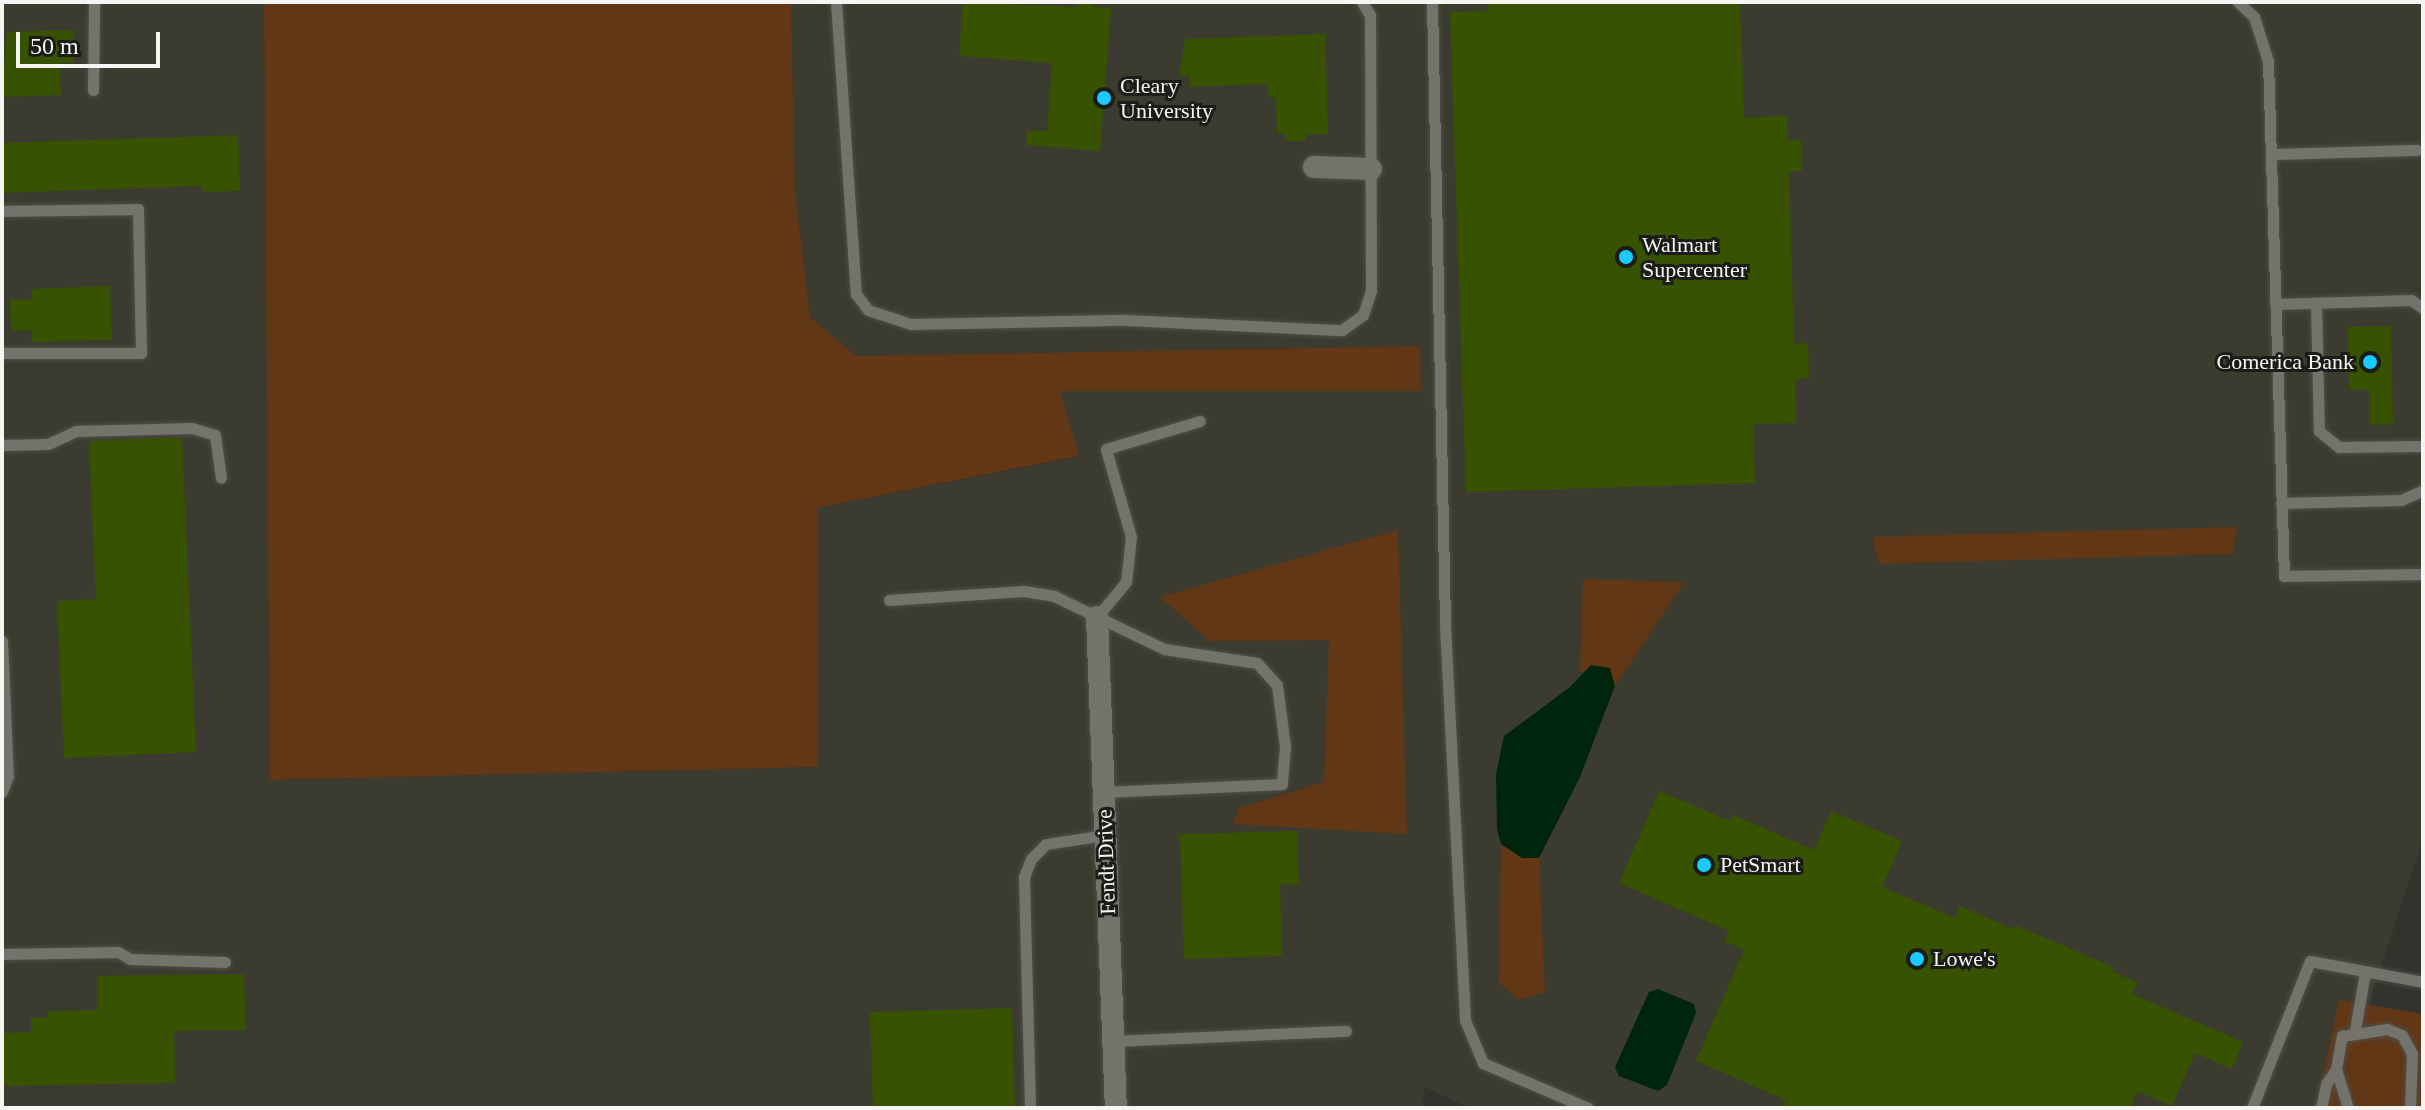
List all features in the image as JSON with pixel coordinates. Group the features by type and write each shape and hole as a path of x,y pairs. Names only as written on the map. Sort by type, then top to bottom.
{"street":[{"path":"1314,167 1371,169"},
{"name":"Fendt Drive","path":"1097,617 1116,1108"}],"lane":[{"path":"93,90 94,2"},
{"path":"836,2 856,294 868,310 886,319 911,324 1126,320 1342,330 1363,315 1371,291 1370,15 1362,2"},
{"path":"1432,2 1446,637 1465,1020 1483,1063 1588,1108"},
{"path":"2238,2 2254,17 2268,61 2284,576 2423,574"},
{"path":"2271,154 2417,150"},
{"path":"2,211 138,209 141,353 2,353"},
{"path":"2275,304 2411,300 2423,308"},
{"path":"2316,303 2319,431 2339,447 2423,446"},
{"path":"1097,617 1126,582 1131,537 1106,449 1200,421"},
{"path":"2,445 48,444 76,431 192,428 215,435 221,478"},
{"path":"2281,503 2401,500 2423,490"},
{"path":"889,600 1024,591 1054,596 1164,649 1257,663 1277,685 1285,747 1282,784 1104,792"},
{"path":"2,641 8,776 2,792"},
{"path":"1030,1108 1024,877 1031,859 1046,844 1105,835"},
{"path":"2,954 118,952 130,959 225,962"},
{"path":"2252,1108 2310,961 2423,982"},
{"path":"2355,1030 2365,972"},
{"path":"2321,1108 2326,1084 2336,1069 2342,1036 2355,1030 2387,1029 2402,1035 2412,1054 2410,1108"},
{"path":"1113,1041 1346,1031"},
{"path":"2336,1069 2348,1108"}],"shaded area":[{"path":"2,2 264,2 271,780 817,767 816,508 1078,457 1059,391 1420,391 1419,346 856,356 810,318 795,190 791,2 2423,2 2423,839 2335,1108 1471,1108 1424,1087 1423,1108 2,1108"},
{"path":"264,2 791,2 795,190 810,317 856,356 1420,346 1421,391 1060,391 1079,456 817,508 817,767 270,780"},
{"path":"2237,527 2233,554 1879,564 1872,537"},
{"path":"1398,530 1407,834 1233,824 1239,808 1324,782 1329,640 1210,641 1160,597"},
{"path":"1583,579 1684,582 1615,686 1609,668 1580,672"},
{"path":"1591,665 1610,668 1615,686 1580,777 1539,858 1522,858 1501,844 1497,829 1496,774 1504,736 1570,687"},
{"path":"1501,844 1522,858 1539,858 1545,992 1519,1000 1499,983"},
{"path":"1658,989 1694,1004 1696,1013 1667,1085 1658,1091 1619,1076 1615,1067 1649,992"},
{"path":"2339,1000 2423,1014 2423,1108 2316,1108"}],"building":[{"path":"963,2 1077,7 1078,2 1093,2 1093,7 1111,8 1100,151 1026,145 1027,130 1047,131 1052,63 959,56"},
{"name":"Walmart Supercenter","path":"1487,2 1740,2 1744,118 1787,116 1788,141 1801,140 1802,171 1789,171 1794,344 1808,343 1809,378 1795,379 1796,423 1753,424 1755,483 1466,492 1450,12 1487,11"},
{"path":"73,30 74,63 60,63 61,95 2,97 7,32"},
{"path":"1325,34 1328,134 1306,135 1306,141 1285,141 1285,133 1277,134 1276,97 1268,97 1267,84 1190,87 1190,76 1179,77 1185,39"},
{"path":"238,135 240,191 203,192 202,186 2,193 2,143"},
{"path":"110,286 112,340 32,342 31,330 11,331 10,300 32,299 31,289"},
{"name":"Comerica Bank","path":"2391,326 2393,424 2370,425 2370,390 2349,390 2348,327"},
{"path":"182,437 196,752 64,758 57,601 96,599 89,441"},
{"name":"Lowe's","path":"1659,791 1730,821 1733,815 1814,850 1831,811 1902,841 1882,887 1955,918 1960,906 2013,929 2015,925 2115,968 2113,972 2137,982 2132,994 2243,1042 2232,1069 2195,1053 2172,1106 2137,1091 2130,1108 1782,1108 1786,1100 1696,1061 1744,950 1724,941 1729,931 1619,883"},
{"path":"1297,831 1299,884 1280,885 1282,956 1184,959 1180,834"},
{"path":"244,974 246,1030 174,1031 175,1083 4,1086 2,1033 31,1032 31,1018 48,1017 48,1011 98,1010 97,976"},
{"path":"1012,1008 1015,1108 873,1108 870,1012"}],"place":[{"name":"Cleary University","path":"1104,98"},
{"name":"Walmart Supercenter","path":"1626,257"},
{"name":"Comerica Bank","path":"2370,362"},
{"name":"PetSmart","path":"1704,865"},
{"name":"Lowe's","path":"1917,959"}]}
